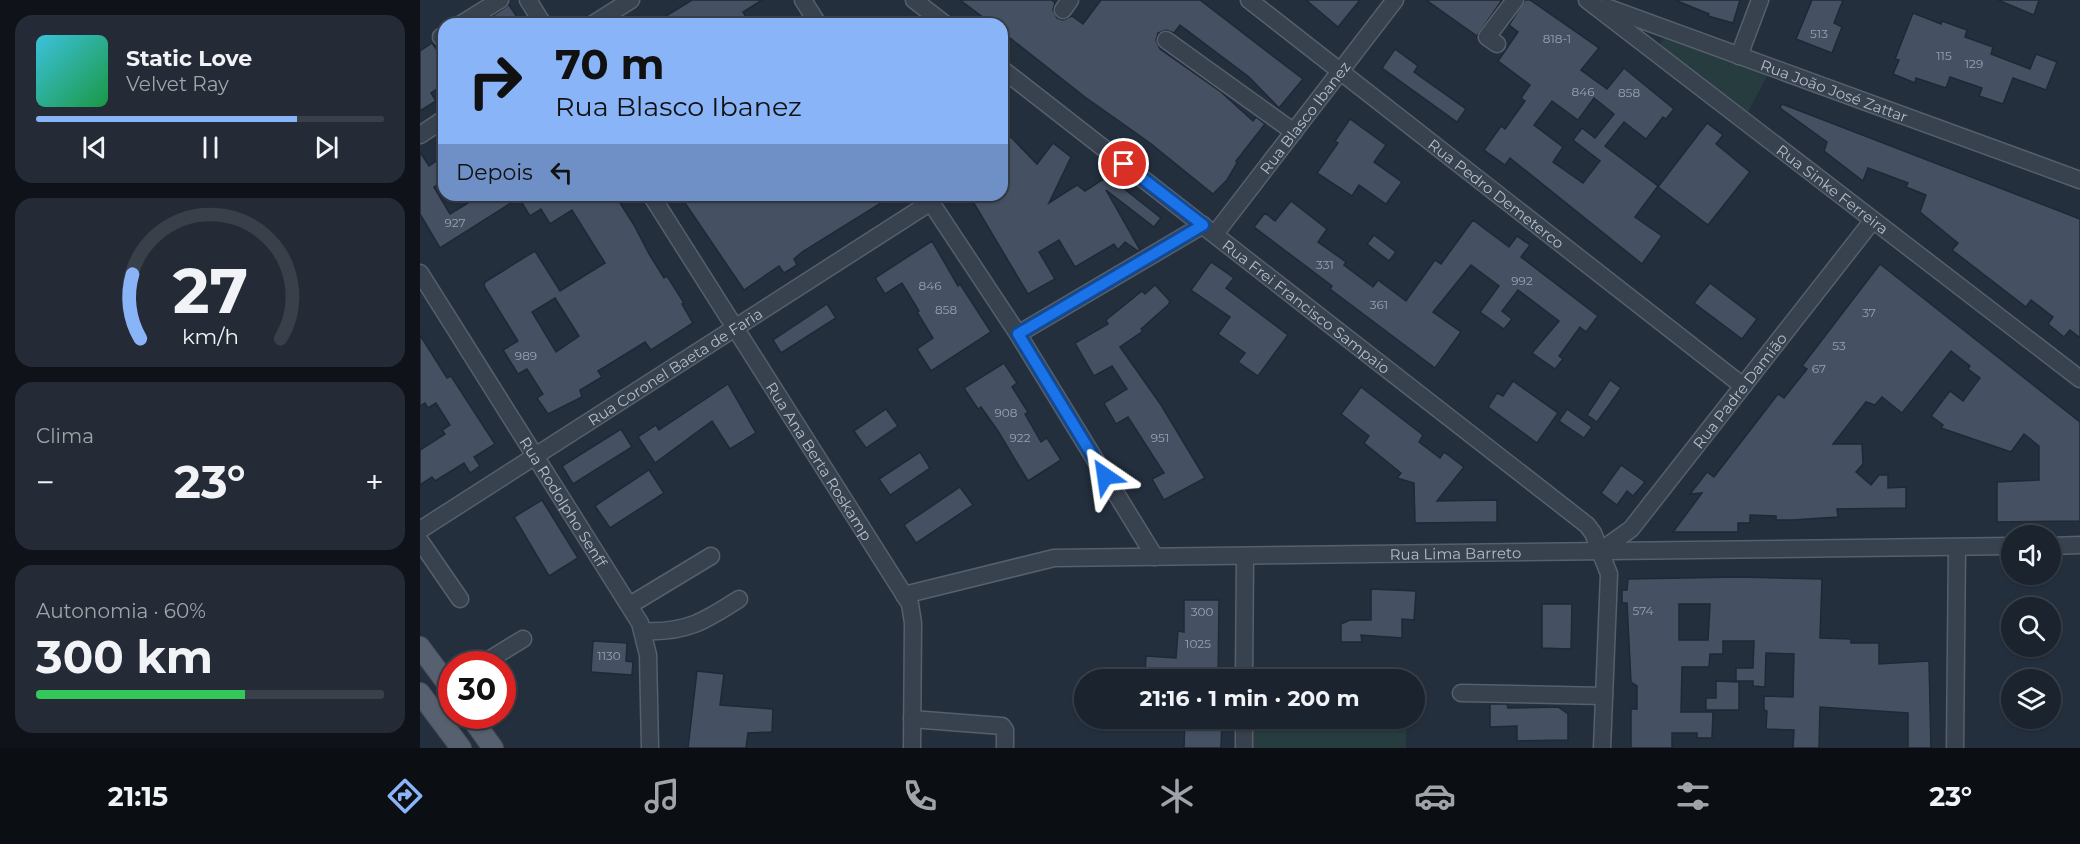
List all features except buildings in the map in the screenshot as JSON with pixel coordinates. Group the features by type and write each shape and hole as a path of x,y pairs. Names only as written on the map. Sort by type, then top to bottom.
{"main road":[{"path":"420,647 438,670"},
{"path":"420,693 461,748"},
{"path":"480,729 494,748"}],"street":[{"path":"471,18 501,0"},
{"path":"528,0 539,18"},
{"path":"602,18 631,0"},
{"path":"803,0 814,18"},
{"path":"914,0 937,18"},
{"name":"Rua Pedro Demeterco","path":"1249,0 1743,386"},
{"name":"Rua Blasco Ibanez","path":"1018,334 1209,230 1294,132 1395,0"},
{"path":"1497,44 1487,38 1515,0"},
{"name":"Rua João José Zattar","path":"1588,0 2080,180"},
{"name":"Rua Sinke Ferreira","path":"1588,0 2080,379"},
{"path":"1739,56 1760,0"},
{"path":"1166,40 1294,132"},
{"name":"Rua Frei Francisco Sampaio","path":"1008,74 1587,525 1593,533 1609,574 1602,748"},
{"path":"420,135 438,123"},
{"name":"Rua Ana Berta Roskamp","path":"655,201 910,604 913,623 912,748"},
{"name":"Rua Coronel Baeta de Faria","path":"420,530 735,328 926,201"},
{"path":"930,201 1018,334 1155,557"},
{"name":"Rua Padre Damião","path":"1599,552 1630,529 1873,220"},
{"name":"Rua Rodolpho Senff","path":"420,273 630,605 644,631 648,655 650,748"},
{"path":"420,540 460,599"},
{"name":"Rua Lima Barreto","path":"904,595 1054,558 2001,546"},
{"path":"2061,546 2080,546"},
{"path":"1955,748 1957,547"},
{"path":"630,605 711,556"},
{"path":"1244,669 1245,556"},
{"path":"644,631 691,627 740,599"},
{"path":"503,651 523,639"},
{"path":"1461,693 1604,696"},
{"path":"912,719 1002,726 1005,730 1005,748"},
{"path":"1244,729 1244,748"}],"green space":[{"path":"1666,38 1769,72 1747,114 1658,49 1663,39"},
{"path":"1250,729 1406,729 1406,748 1250,748"}],"route":[{"path":"1105,476 1018,334 1203,225 1124,164"}]}
